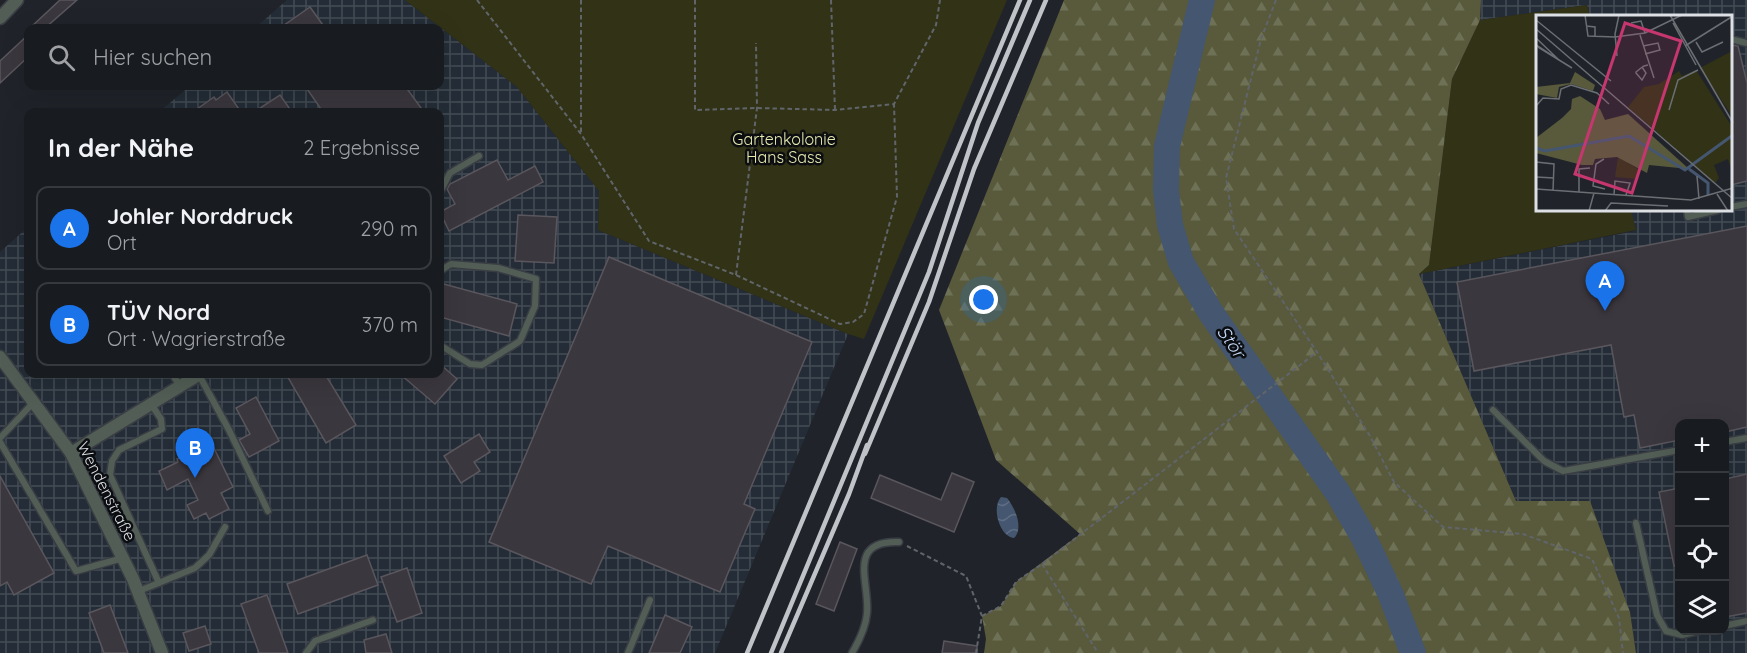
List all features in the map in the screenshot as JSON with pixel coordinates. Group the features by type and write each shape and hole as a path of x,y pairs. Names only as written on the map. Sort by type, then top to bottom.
{"street":[{"path":"0,18 17,0"},
{"name":"Wendenstraße","path":"0,357 35,401 71,453 123,557 162,653"},
{"path":"71,453 193,378"}],"lane":[{"path":"1732,39 1747,43"},
{"path":"444,184 450,173 479,156"},
{"path":"1732,207 1747,204"},
{"path":"1687,212 1688,217 1709,212"},
{"path":"444,268 451,264 498,268 536,279 535,306 520,341 482,365 470,364 444,348"},
{"path":"175,378 180,386"},
{"path":"201,378 268,511"},
{"path":"35,401 0,440 76,571 123,557"},
{"path":"150,404 161,418 162,429 119,450 112,460 110,475 159,583"},
{"path":"1493,410 1544,461 1563,471 1675,451"},
{"path":"1729,441 1747,438"},
{"path":"1636,523 1657,615 1666,631 1675,633"},
{"path":"138,591 195,568 209,555 225,527"},
{"path":"852,653 867,613 863,566 867,554 875,546 886,542 899,542"},
{"path":"628,653 650,600"},
{"path":"306,653 315,641 373,620"},
{"path":"1729,625 1747,621"}],"path":[{"path":"477,0 581,134 649,241 736,275 840,324 852,322 864,314 897,197 894,104 936,25 940,0"},
{"path":"580,0 581,134"},
{"path":"695,0 695,110 757,108 835,110 894,104"},
{"path":"831,0 835,110"},
{"path":"1276,0 1261,39 1226,178 1234,229 1317,352 1370,436 1394,482 1443,527 1523,534 1592,558 1619,618 1623,653"},
{"path":"736,275 757,108 756,43"},
{"path":"982,616 1001,606 1016,582 1317,352"},
{"path":"899,542 966,576 982,616 976,653"},
{"path":"1042,564 1098,653"}],"shaded area":[{"path":"287,0 405,0 436,24 260,24"},
{"path":"1481,0 1747,0 1747,653 1636,653 1630,612 1516,501 1419,274 1635,231 1631,212 1732,212 1732,15 1590,15 1587,5 1480,20"},
{"path":"444,30 517,87 599,191 598,230 848,334 715,653 0,653 0,252 24,231 24,378 444,378 444,108 164,108 185,90 444,90"}],"green space":[{"name":"Gartenkolonie Hans Sass","path":"405,0 1007,0 864,339 598,230 599,191 517,87 444,30 444,24 436,24"},
{"path":"1064,0 1481,0 1480,20 1452,79 1429,265 1419,274 1516,501 1590,501 1630,612 1636,653 984,653 986,639 982,616 1001,606 1016,582 1080,534 996,460 939,310"},
{"path":"1587,5 1590,15 1536,15 1536,212 1632,212 1636,230 1419,274 1429,265 1452,79 1480,20"}],"water":[{"path":"1001,497 1007,498 1017,518 1018,529 1014,538 1005,533 998,521 997,508"}],"building":[{"path":"60,0 77,0 50,24 34,24"},
{"path":"310,7 322,24 286,24"},
{"path":"24,39 24,61 0,83 0,61"},
{"path":"1732,45 1738,46 1747,83 1747,181 1732,185"},
{"path":"308,90 408,90 421,108 320,108"},
{"path":"227,92 238,108 199,108 214,97 216,100"},
{"path":"280,95 289,108 260,108"},
{"path":"497,160 508,180 535,166 543,182 449,231 444,220 444,210 455,204 447,189 450,184"},
{"path":"518,215 557,217 554,263 515,261"},
{"path":"1747,226 1747,427 1729,431 1729,419 1675,419 1675,441 1640,448 1634,415 1624,417 1611,345 1474,371 1457,282"},
{"path":"609,257 812,342 744,504 755,509 720,592 608,546 591,584 489,542"},
{"path":"444,284 517,304 509,336 444,318"},
{"path":"444,368 457,379 435,404 405,378 444,378"},
{"path":"288,378 327,378 356,425 326,443"},
{"path":"256,397 279,441 249,457 239,440 250,434 236,408"},
{"path":"479,434 490,452 474,462 480,471 461,483 444,456"},
{"path":"209,438 233,487 221,493 229,509 209,519 206,513 194,519 187,505 198,500 188,479 167,490 159,471 198,449 196,445"},
{"path":"952,473 974,482 954,532 871,498 880,475 941,500"},
{"path":"1747,474 1747,613 1729,616 1729,527 1729,478"},
{"path":"0,476 54,573 14,595 7,582 0,586"},
{"path":"1675,489 1675,566 1674,566 1659,492"},
{"path":"840,542 857,549 834,611 816,604"},
{"path":"367,555 378,585 298,614 287,584"},
{"path":"407,568 422,613 397,622 381,577"},
{"path":"267,595 288,653 259,653 241,604"},
{"path":"110,605 128,653 104,653 89,613"},
{"path":"665,615 692,627 680,653 649,653"},
{"path":"205,626 211,644 189,651 183,633"},
{"path":"386,634 392,653 366,653 364,640"},
{"path":"944,641 977,646 977,653 942,653"}],"waterway":[{"name":"Stör","path":"1202,0 1167,146 1166,190 1170,225 1181,262 1211,313 1338,493 1364,538 1391,595 1413,653"}],"railway":[{"path":"747,653 1020,0"},
{"path":"771,653 929,272 978,123 1030,0"},
{"path":"865,454 929,302 974,169 1046,0"},
{"path":"781,653 849,494 867,445"}],"place":[{"name":"Johler Norddruck","path":"1605,311"},
{"name":"TÜV Nord","path":"195,478"}]}
